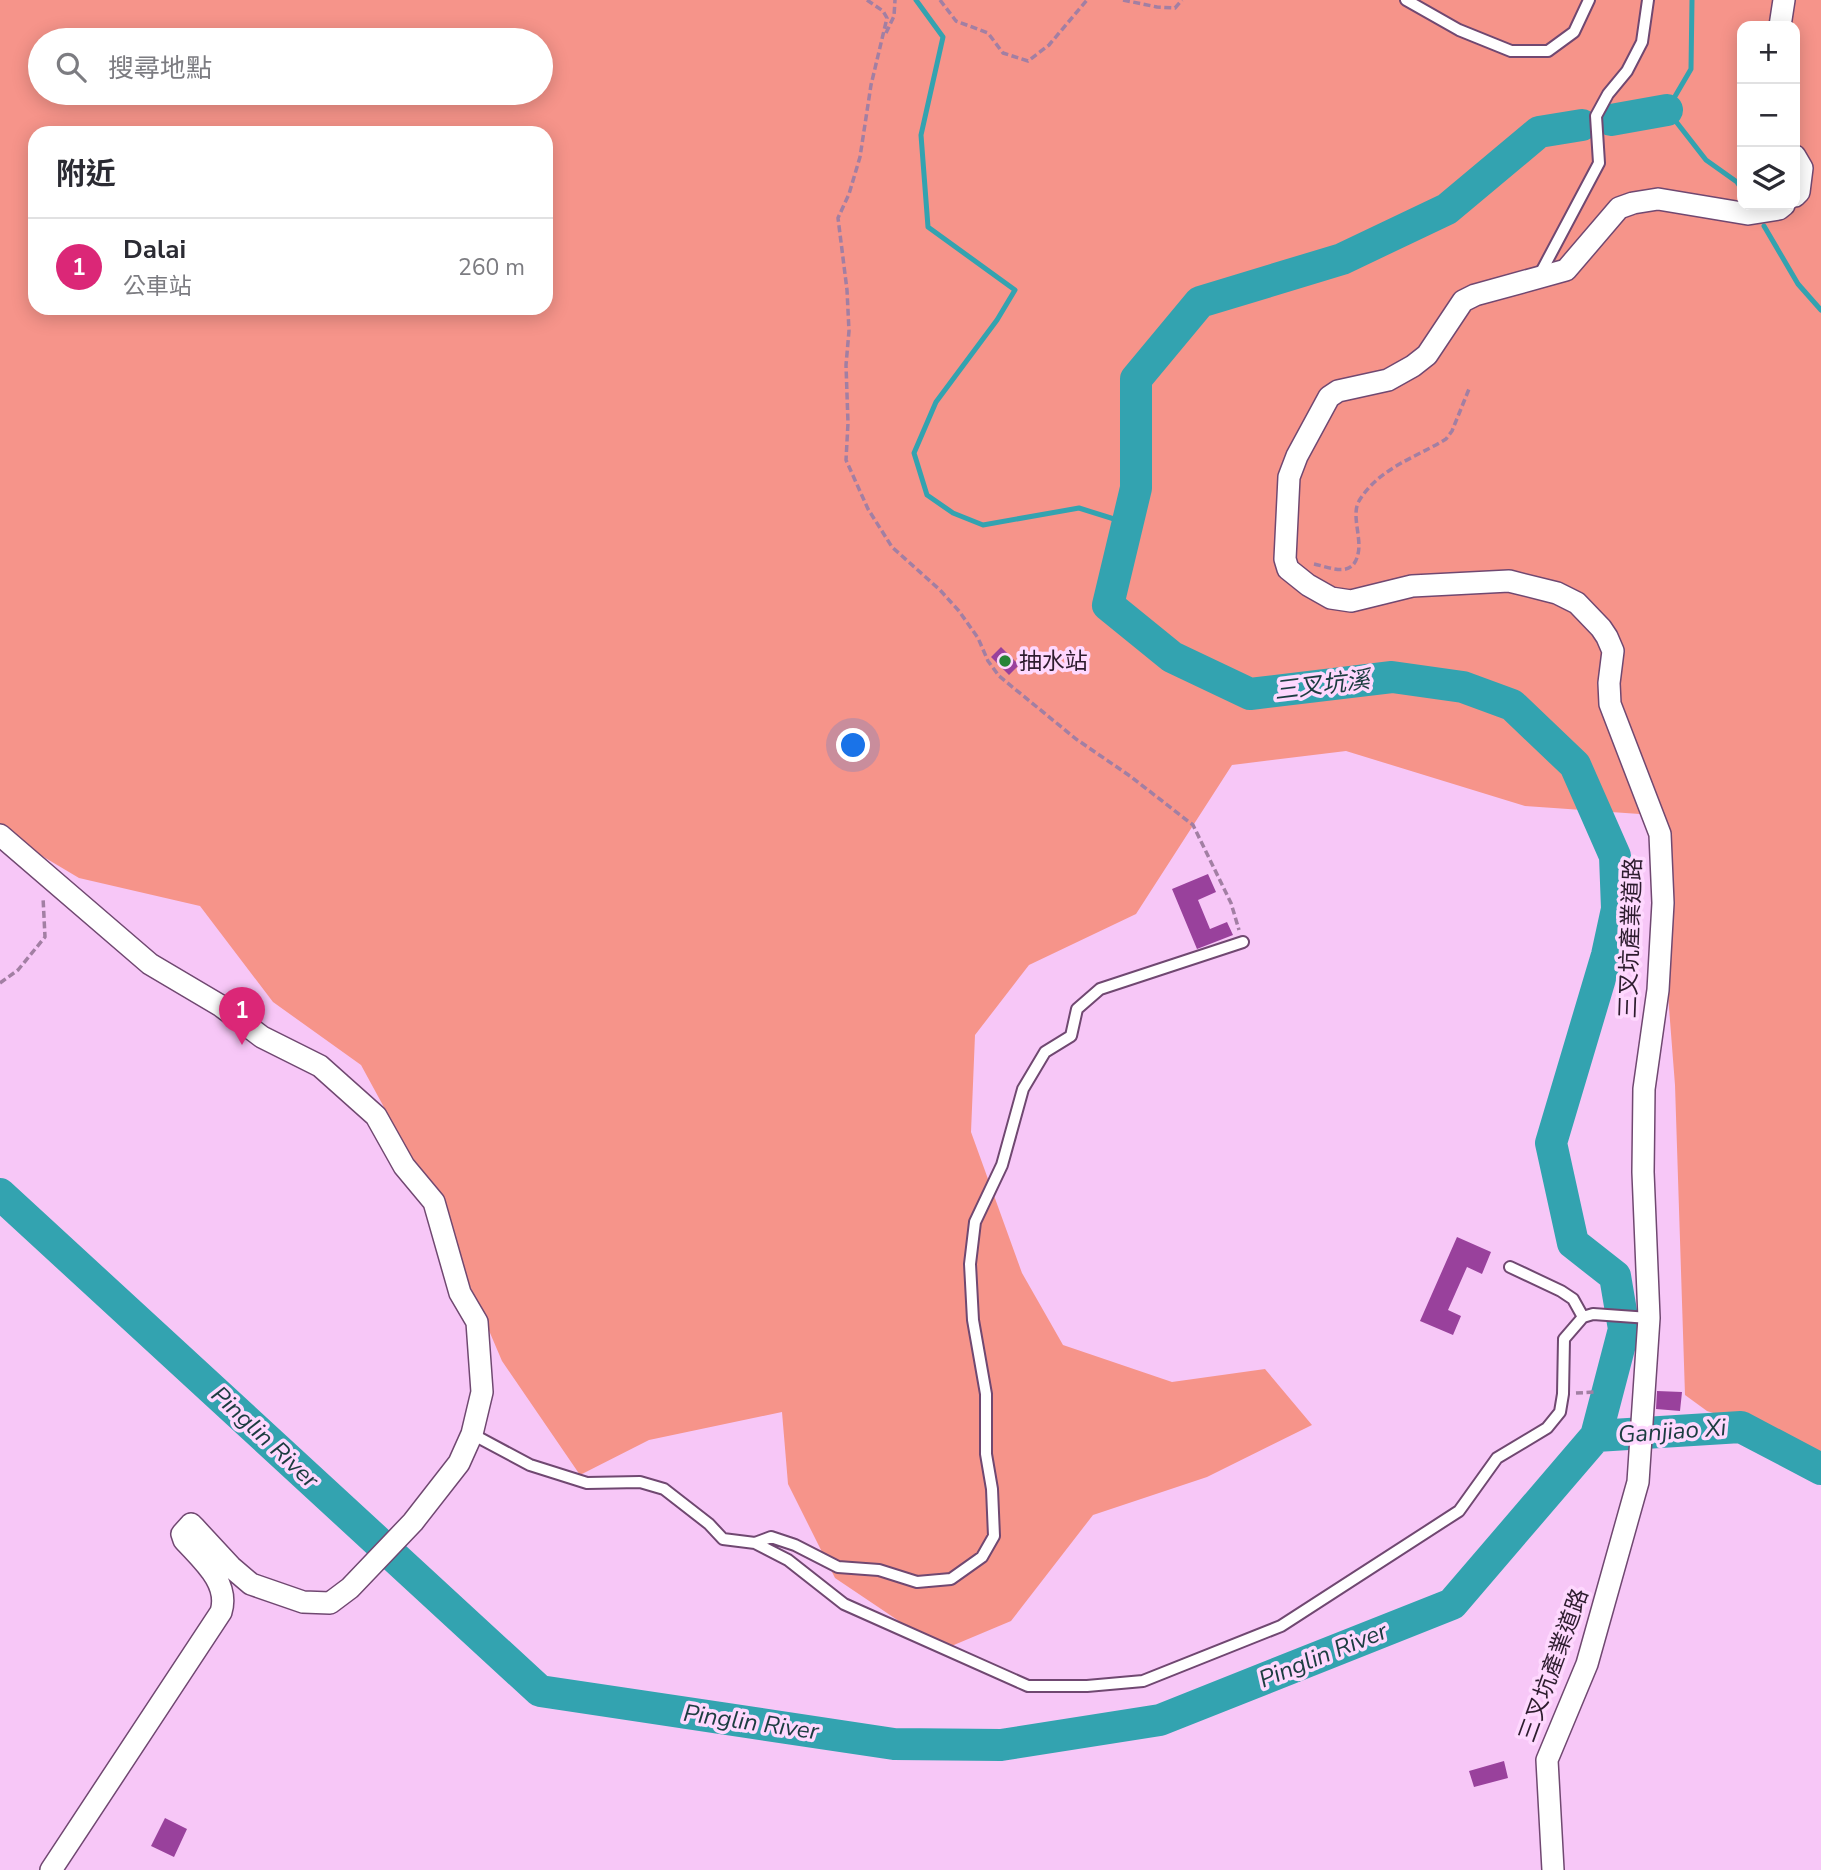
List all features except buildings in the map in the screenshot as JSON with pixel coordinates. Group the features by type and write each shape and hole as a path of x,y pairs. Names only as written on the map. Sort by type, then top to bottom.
{"street":[{"path":"1781,21 1784,0"},
{"path":"1285,558 1289,477 1297,456 1329,397 1338,391 1388,380 1413,366 1427,355 1463,301 1475,295 1566,270 1619,208 1633,203 1658,199 1748,214 1773,210"},
{"name":"三叉坑產業道路","path":"1285,558 1288,569 1331,598 1351,601 1412,586 1509,581 1557,593 1577,603 1601,628 1613,651 1609,683 1610,705 1660,834 1663,904 1658,990 1644,1089 1643,1172 1649,1318 1638,1482 1587,1664 1547,1760 1553,1870"},
{"path":"0,835 150,964 221,1006 262,1037 320,1066 376,1116 404,1166 434,1202 460,1293 477,1322 482,1392 472,1434 459,1463 413,1522 350,1588 330,1603 303,1602 251,1584 231,1567 191,1524 187,1526 182,1534 184,1540 223,1589 225,1600 221,1612 51,1870"}],"lane":[{"path":"1406,0 1459,30 1511,51 1548,51 1574,32 1589,0"},
{"path":"1539,276 1599,163 1596,116 1608,94 1627,71 1642,42 1648,0"},
{"path":"755,1543 771,1537 795,1545 838,1567 879,1570 917,1582 951,1579 982,1557 994,1536 992,1489 986,1454 986,1394 973,1320 970,1264 975,1222 1002,1165 1023,1089 1045,1052 1071,1036 1077,1009 1101,989 1243,942"},
{"path":"1510,1267 1573,1299 1588,1315 1649,1318"},
{"path":"472,1434 530,1465 587,1483 640,1482 663,1489 709,1524 723,1539 755,1543 788,1560 844,1604 1028,1686 1087,1686 1143,1681 1281,1626 1459,1511 1497,1458 1547,1428 1560,1412 1564,1339 1588,1315"}],"path":[{"path":"867,0 887,18 871,85 860,157 849,194 838,218 849,331 846,365 849,422 846,460 868,509 892,547 959,611 999,676 1076,739 1130,776 1193,825 1231,903 1243,942"},
{"path":"882,41 894,16 895,0"},
{"path":"940,0 956,21 988,33 1003,53 1028,61 1049,45 1087,0"},
{"path":"1123,0 1175,8 1182,0"},
{"path":"1285,558 1339,570 1351,568 1356,564 1360,545 1356,513 1358,502 1386,471 1446,439 1452,431 1469,388"},
{"path":"0,983 18,970 45,937 45,913 38,867"},
{"path":"1563,1394 1595,1392"}],"shaded area":[{"path":"0,0 1821,0 1821,1458 1775,1433 1707,1411 1685,1395 1675,1085 1654,815 1525,806 1346,751 1232,765 1136,914 1029,965 975,1035 971,1132 1022,1273 1063,1345 1172,1382 1265,1369 1312,1425 1207,1477 1093,1515 1011,1621 942,1650 835,1578 788,1484 782,1412 649,1440 580,1475 502,1361 429,1190 361,1065 273,1002 200,906 79,878 0,831"}],"waterway":[{"path":"916,0 943,37 921,135 928,227 1015,290 997,320 936,402 914,453 927,495 953,513 983,525 1079,508 1127,523"},
{"name":"三叉坑溪","path":"1692,0 1691,69 1667,110 1706,160 1737,182"},
{"name":"三叉坑溪","path":"1611,120 1667,110"},
{"name":"三叉坑溪","path":"0,1194 540,1691 894,1744 1001,1745 1160,1720 1452,1604 1596,1436 1624,1329 1615,1276 1573,1243 1551,1143 1607,955 1617,909 1615,856 1575,765 1512,705 1463,687 1392,677 1250,694 1172,657 1108,605 1136,488 1136,379 1200,302 1342,259 1447,209 1539,132 1582,125"},
{"path":"1764,226 1798,284 1821,310"},
{"name":"Ganjiao Xi","path":"1596,1436 1741,1427 1821,1469"}],"place":[{"name":"抽水站","path":"1005,661"},
{"name":"Dalai","path":"242,1045"}],"water label":[{"name":"Pinglin River","path":"265,1437"},
{"name":"Pinglin River","path":"1323,1655"},
{"name":"Pinglin River","path":"751,1722"}]}
